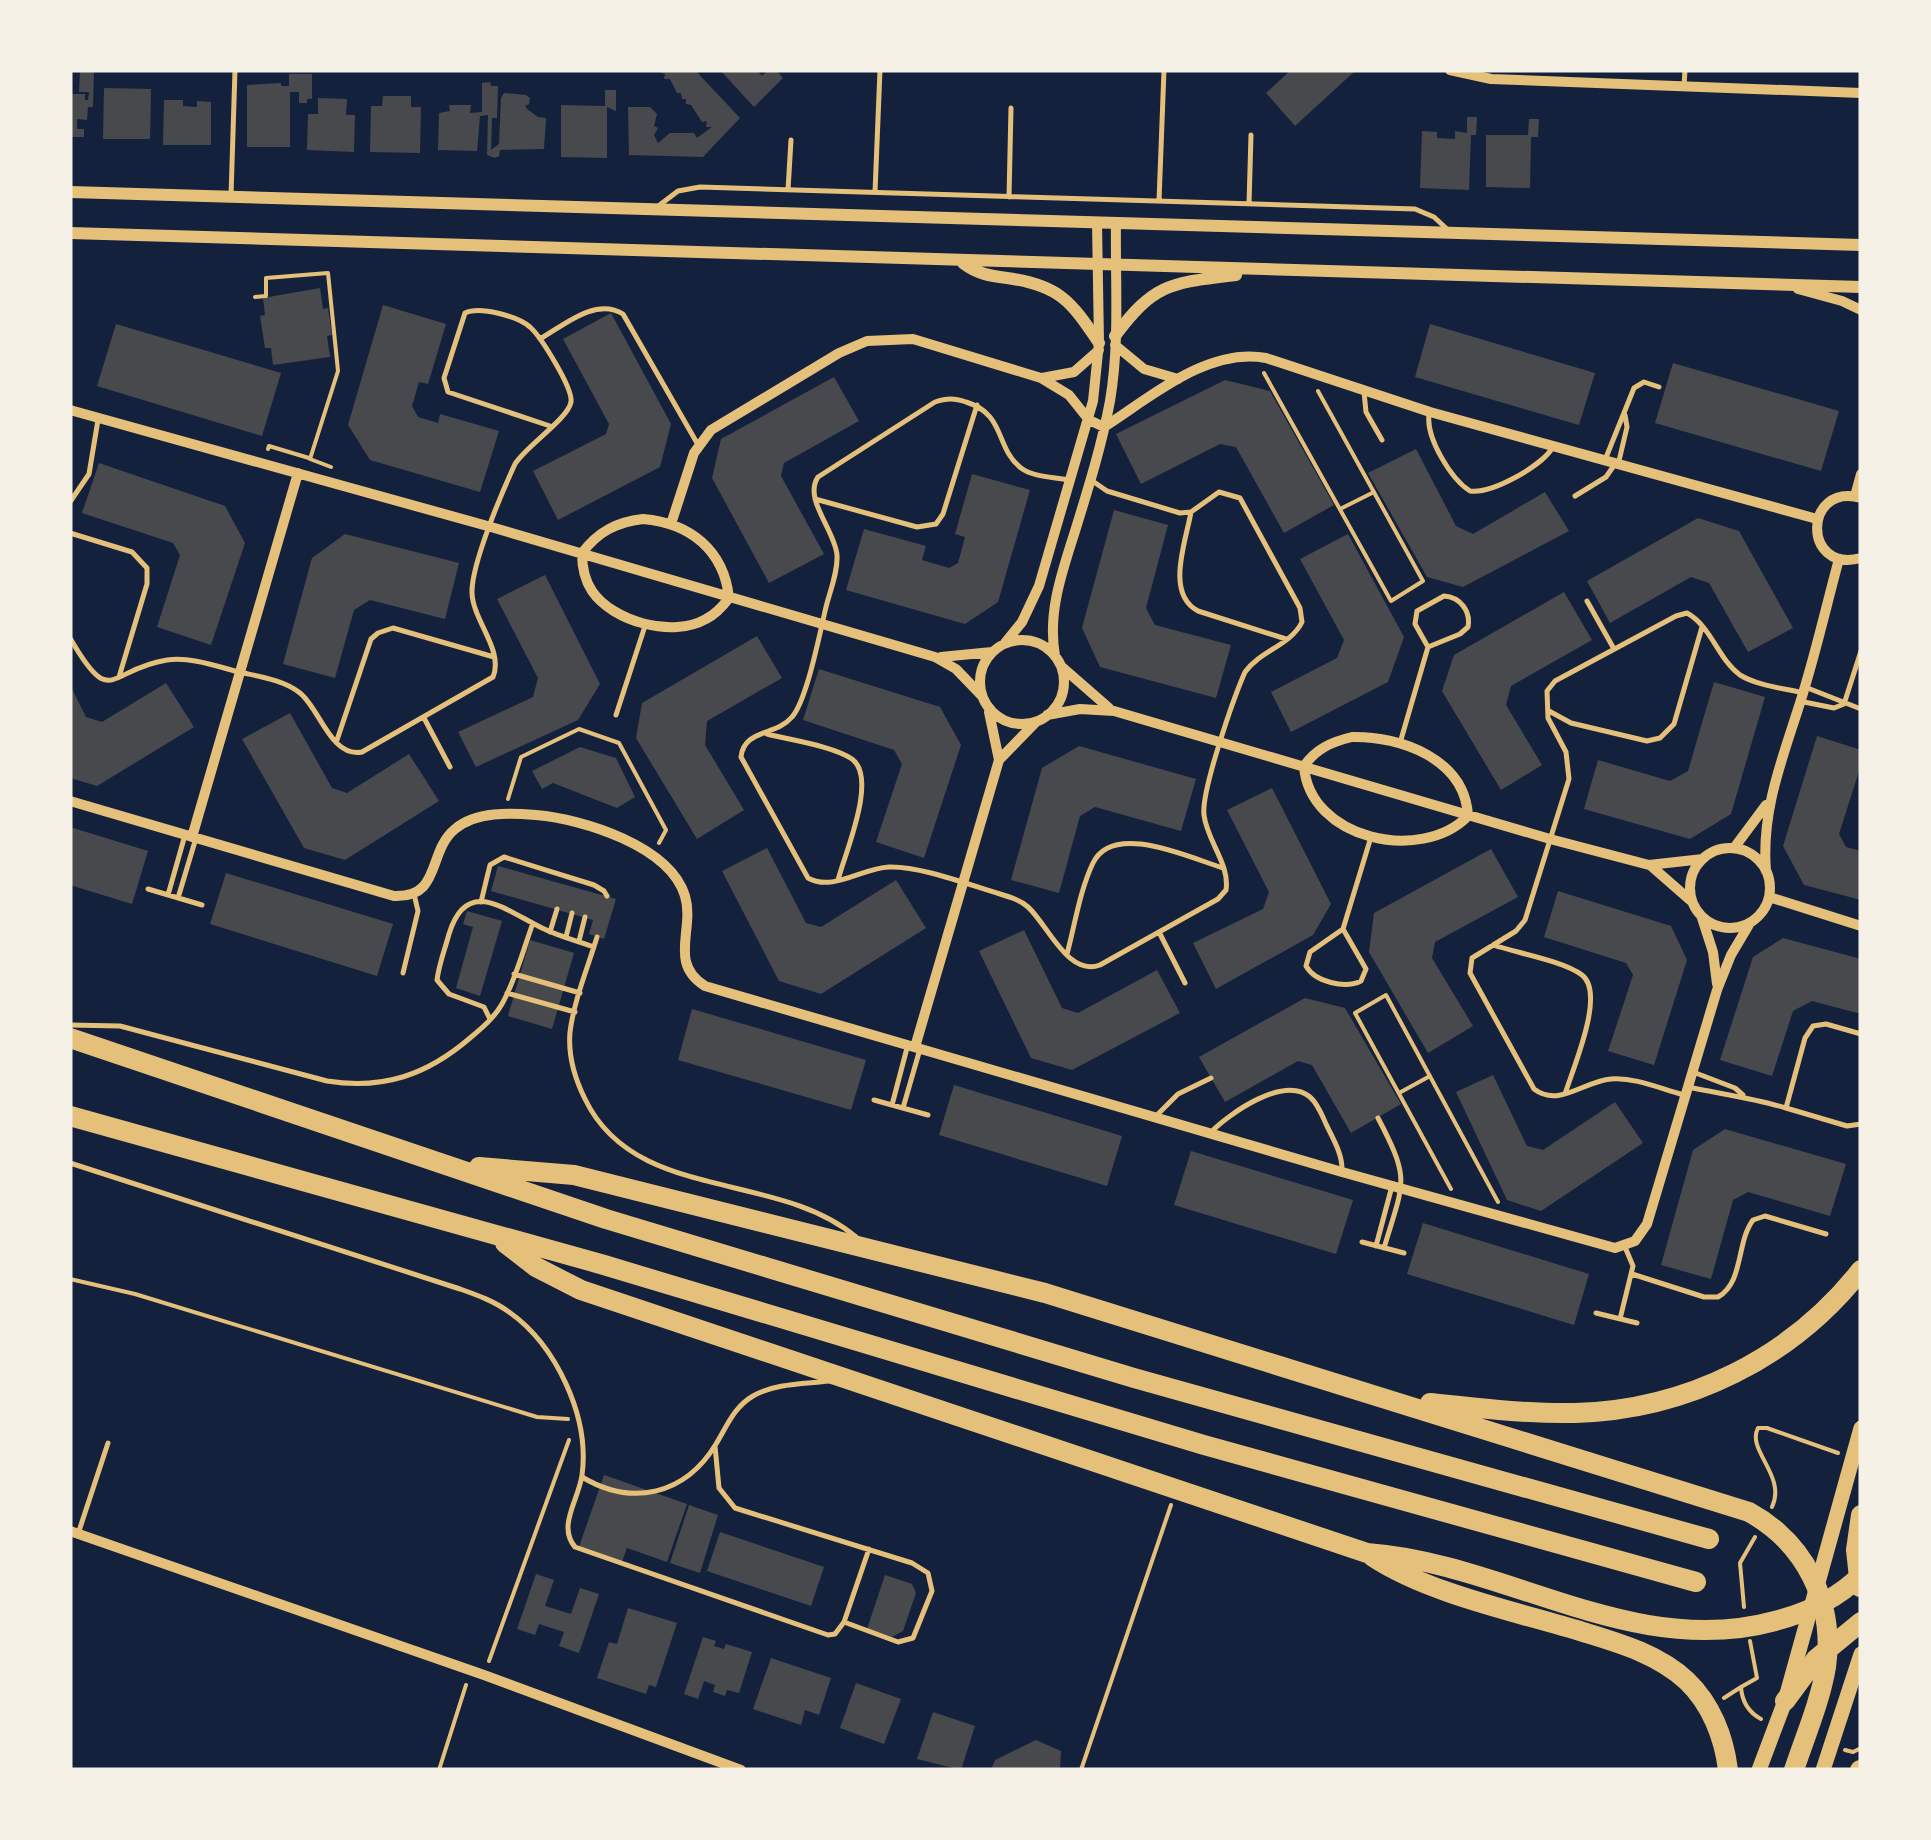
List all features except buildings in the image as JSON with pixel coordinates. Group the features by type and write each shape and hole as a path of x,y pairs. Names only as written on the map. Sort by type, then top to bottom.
{"highway":[{"path":"70,1038 606,1220 1115,1372 1709,1539"},
{"path":"70,1116 496,1236 1167,1434 1696,1582"},
{"path":"457,1167 574,1175 1045,1292 1749,1512 1786,1538 1809,1568 1827,1647 1822,1683 1794,1770"},
{"path":"496,1236 536,1267 581,1290 1367,1554 1434,1564 1656,1629 1698,1632 1763,1625 1860,1582 1856,1550 1861,1516"},
{"path":"1388,1399 1532,1413 1624,1409 1668,1399 1712,1384 1770,1355 1822,1315 1861,1270"},
{"path":"1367,1554 1409,1577 1630,1647 1669,1668 1687,1681 1712,1716 1728,1770"},
{"path":"1785,1701 1827,1647 1861,1622"}],"main road":[{"path":"1760,1770 1818,1600 1861,1428"},
{"path":"1823,1770 1861,1654"}],"street":[{"path":"1450,70 1491,79 1861,93"},
{"path":"70,192 1861,245"},
{"path":"982,694 981,672 992,652 1022,622 1034,599 1088,420 1099,346 1098,222"},
{"path":"1055,656 1054,603 1104,426 1116,340 1116,223"},
{"path":"70,233 1861,287"},
{"path":"962,261 982,274 1032,282 1056,291 1073,306 1099,346"},
{"path":"1116,340 1144,300 1173,284 1273,271"},
{"path":"1782,285 1861,310"},
{"path":"672,524 698,445 719,424 839,353 867,341 913,340 1041,378 1069,395 1088,420 1104,426"},
{"path":"1116,340 1144,369 1180,380"},
{"path":"1041,378 1074,372 1099,346"},
{"path":"1104,426 1220,360 1254,356 1430,412 1817,519"},
{"path":"70,410 936,657 956,669 982,694 995,714 1014,723 1036,722"},
{"path":"191,837 298,473"},
{"path":"1861,474 1858,497 1832,500 1817,519 1820,544 1840,560 1861,558"},
{"path":"643,519 672,524 687,530 713,552 728,582 730,598 707,619 692,625 677,628 646,623 616,611 593,594 586,582 582,554 590,542 614,525 643,519"},
{"path":"70,802 384,894 404,896 414,894 428,881 453,830 474,819 508,814 577,822 620,838 651,856 674,876 684,894 687,914 684,959 690,975 705,986 1460,1206 1604,1246 1625,1246 1642,1234 1647,1224 1731,954 1769,897 1764,835 1769,800 1840,560"},
{"path":"1005,643 1038,642 1081,687 1114,711"},
{"path":"936,657 992,652"},
{"path":"914,1047 999,760 1047,715 1062,694 1062,668"},
{"path":"988,706 999,760"},
{"path":"1047,715 1080,709 1114,711 1468,816 1650,865 1703,858 1734,848 1753,856 1766,871"},
{"path":"1367,737 1400,743 1447,768 1463,790 1468,816 1447,832 1420,840 1371,836 1320,806 1305,780 1304,766 1311,755 1337,740 1367,737"},
{"path":"1734,848 1769,800"},
{"path":"1693,904 1691,880 1703,858"},
{"path":"1650,865 1701,916 1713,952 1717,990"},
{"path":"1769,897 1861,926"},
{"path":"1701,916 1725,928 1750,922"},
{"path":"74,1532 484,1675 741,1770"}],"lane":[{"path":"231,196 235,70"},
{"path":"875,193 880,70"},
{"path":"1159,201 1164,70"},
{"path":"1684,86 1685,70"},
{"path":"1010,197 1011,108"},
{"path":"1249,204 1251,134"},
{"path":"788,190 791,140"},
{"path":"656,209 678,191 692,187 1416,209 1450,232"},
{"path":"540,338 599,308 608,307 623,314 698,445"},
{"path":"70,638 94,676 111,680 154,662 176,659 239,672 297,690 344,750 362,752 489,681 496,670 472,591 514,464 566,413 571,393 530,326 468,310 462,317 444,382 452,394 550,426"},
{"path":"1612,464 1617,424 1636,384 1644,382 1659,387"},
{"path":"1364,389 1366,412 1382,440"},
{"path":"1071,480 1020,468 992,418 977,405 956,398 935,402 818,476 812,490 837,558 822,624 797,709 785,724 744,743 741,757 803,872 821,884 896,867 1022,902 1066,954 1080,966 1094,968 1223,895 1228,884 1203,813 1222,742 1245,672 1256,659 1299,628 1302,614 1244,503 1233,494 1219,492 1191,512 1175,512 1113,493 1090,480"},
{"path":"815,498 916,527 936,524 944,514 977,405"},
{"path":"1430,412 1431,433 1454,476 1470,491 1492,489 1546,458 1553,447"},
{"path":"1576,496 1606,478 1627,427 1624,415"},
{"path":"70,502 88,474 98,417"},
{"path":"1191,512 1180,586 1183,599 1198,611 1286,639"},
{"path":"70,533 132,552 147,568 147,584 119,678"},
{"path":"1400,743 1428,647 1414,624 1417,611 1438,597 1456,598 1469,616 1468,627 1428,647"},
{"path":"1587,601 1614,650"},
{"path":"1844,704 1834,708 1803,694 1742,676 1693,616 1682,614 1550,686 1545,696 1546,708 1551,727 1566,752 1569,770 1550,839 1525,920 1516,931 1472,958 1469,968 1534,1089 1548,1097 1602,1080 1621,1079 1687,1091 1743,1095 1847,1126 1861,1124"},
{"path":"616,715 646,623"},
{"path":"1546,708 1571,724 1640,740 1660,738 1674,724 1702,626"},
{"path":"336,742 368,647 378,633 393,628 494,657"},
{"path":"1844,704 1861,652"},
{"path":"1803,694 1837,697 1844,704 1861,709"},
{"path":"424,718 450,767"},
{"path":"764,733 849,757 862,772 862,792 838,880"},
{"path":"1342,928 1366,969 1361,981 1349,986 1316,978 1306,966 1310,952 1342,928 1371,836"},
{"path":"168,895 191,837"},
{"path":"178,898 191,837"},
{"path":"1066,954 1094,860 1110,845 1140,843 1223,868"},
{"path":"481,902 488,870 499,858 510,858 604,891 606,896"},
{"path":"148,889 202,904"},
{"path":"403,973 417,920 414,894"},
{"path":"490,1020 484,1007 448,994 438,980 458,911 468,903 481,902 518,914 550,932 594,946"},
{"path":"550,932 557,909"},
{"path":"566,937 572,913"},
{"path":"579,942 585,917"},
{"path":"70,1025 120,1026 349,1085 395,1081 417,1074 456,1050 490,1020 507,993 533,924"},
{"path":"1159,932 1185,984"},
{"path":"597,936 575,1012 570,1050 580,1088 598,1122 626,1149 657,1166 800,1204 835,1222 866,1246"},
{"path":"1493,946 1572,970 1587,980 1591,988 1592,1005 1565,1094"},
{"path":"514,974 580,993"},
{"path":"507,993 575,1012"},
{"path":"1786,1108 1808,1031 1826,1024 1861,1034"},
{"path":"892,1105 914,1047"},
{"path":"903,1108 914,1047"},
{"path":"1693,1072 1735,1088 1743,1095"},
{"path":"1156,1117 1178,1094 1211,1078"},
{"path":"1210,1133 1228,1116 1280,1090 1300,1091 1316,1104 1340,1154 1342,1172"},
{"path":"874,1100 928,1116"},
{"path":"1378,1118 1400,1162 1397,1188 1380,1247"},
{"path":"70,1163 486,1298 529,1328 546,1349 577,1417 582,1477 566,1528 575,1547 828,1636 835,1634 844,1622 870,1549"},
{"path":"1632,1274 1718,1297 1732,1282 1753,1220 1765,1216 1826,1234"},
{"path":"1362,1242 1404,1253"},
{"path":"1620,1319 1632,1274 1632,1259 1625,1246"},
{"path":"1596,1313 1637,1323"},
{"path":"582,1477 615,1492 652,1494 685,1479 715,1446 736,1410 751,1397 768,1389 844,1379"},
{"path":"74,1532 108,1444"},
{"path":"715,1446 719,1488 735,1508 921,1566 928,1573 932,1591 918,1631 906,1642 844,1622"}],"path":[{"path":"255,297 266,296 266,278 328,273 338,370 310,459 331,464 326,481"},
{"path":"1254,356 1391,601 1423,582 1306,370"},
{"path":"1340,508 1374,492"},
{"path":"508,814 508,799 521,757 579,729 619,743 666,830 651,856"},
{"path":"1460,1206 1355,1013 1386,995 1507,1219"},
{"path":"1399,1093 1430,1076"},
{"path":"70,1280 135,1294 537,1417 577,1417 484,1675"},
{"path":"1080,1770 1176,1490"},
{"path":"439,1770 471,1671"}]}
